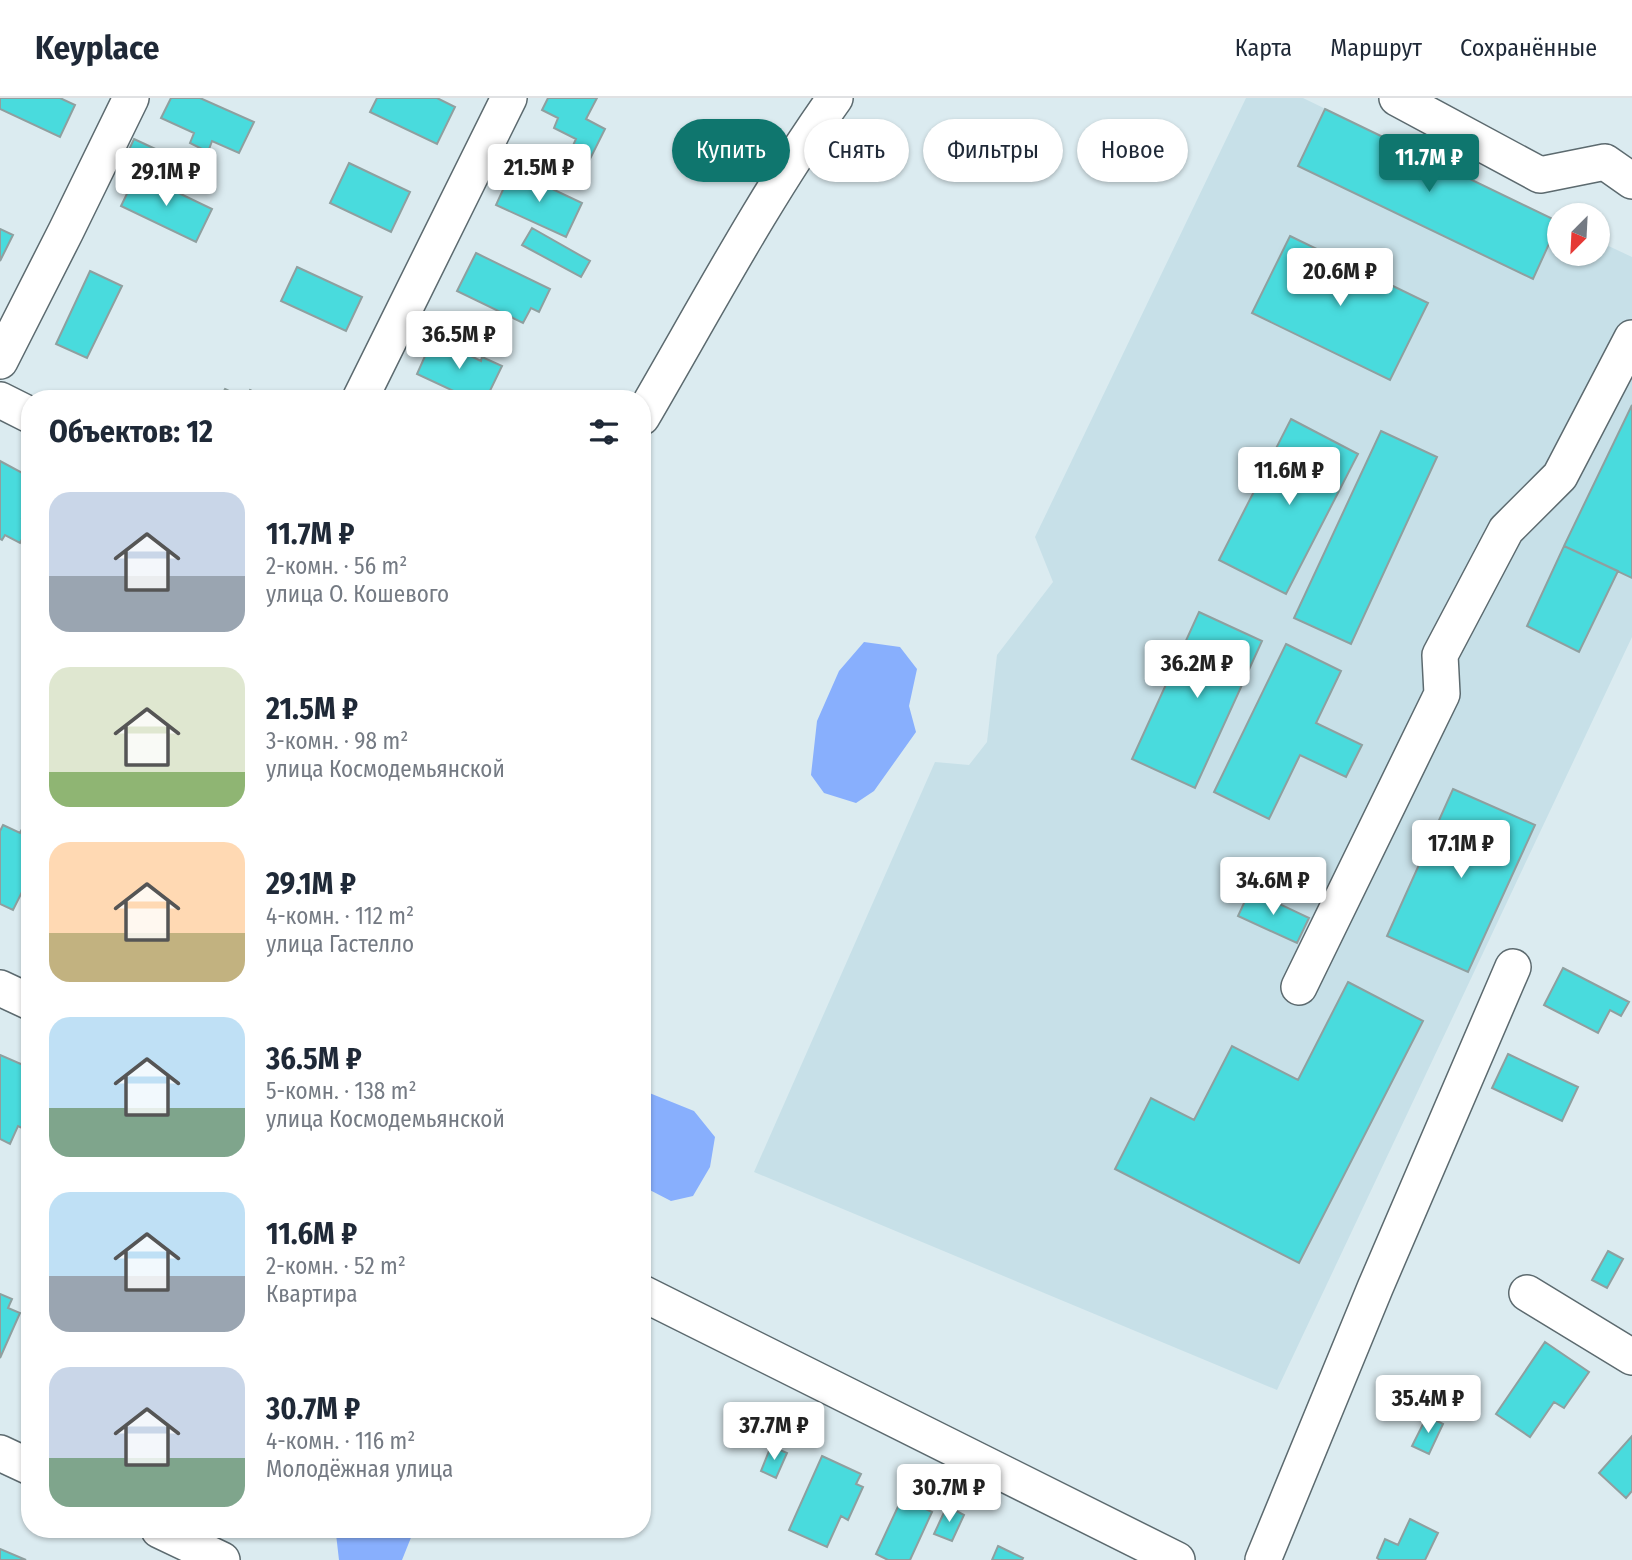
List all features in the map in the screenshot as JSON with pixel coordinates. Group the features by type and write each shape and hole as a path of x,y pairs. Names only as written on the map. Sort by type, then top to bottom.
{"street":[{"path":"0,361 131,98"},
{"path":"364,390 509,98"},
{"path":"651,401 803,142 835,98"},
{"path":"1397,98 1540,175 1618,171"},
{"path":"1299,987 1442,694 1440,655 1506,530 1560,476 1632,338"},
{"path":"0,400 21,410"},
{"path":"1263,1560 1513,967"},
{"path":"0,988 21,998"},
{"path":"1527,1293 1632,1357"},
{"path":"651,1297 1177,1560"},
{"path":"0,1453 21,1463"},
{"path":"176,1538 222,1560"}],"shaded area":[{"path":"1246,98 1303,98 1547,216 1547,266 1610,266 1610,247 1632,257 1632,637 1277,1390 754,1172 935,762 969,765 987,742 997,655 1053,582 1035,537"}],"water":[{"path":"864,642 900,647 917,669 909,706 916,732 874,791 856,803 824,793 811,775 817,721 839,671"},
{"path":"651,1094 694,1111 715,1137 710,1167 693,1196 671,1201 651,1191"},
{"path":"336,1538 411,1538 402,1560 339,1560"}],"building":[{"path":"0,98 60,98 75,105 60,137 0,109"},
{"path":"171,98 200,98 254,122 239,153 212,141 208,152 190,143 194,133 161,118"},
{"path":"377,98 437,98 455,107 437,144 370,112"},
{"path":"548,98 597,98 586,119 605,129 589,161 570,152 576,139 554,128 558,118 542,110"},
{"path":"1325,109 1547,216 1547,248 1533,279 1298,166"},
{"path":"134,139 162,152 154,171 125,158"},
{"path":"349,163 410,192 391,232 330,203"},
{"path":"512,170 582,203 566,237 496,205"},
{"path":"137,173 212,209 196,242 121,206"},
{"path":"532,228 590,261 581,277 522,245"},
{"path":"0,229 13,235 0,261"},
{"path":"1290,236 1428,303 1390,380 1252,313"},
{"path":"476,253 550,289 539,312 531,308 523,323 457,291"},
{"path":"297,267 362,297 346,331 281,301"},
{"path":"90,271 122,286 87,358 56,344"},
{"path":"433,338 481,361 482,357 502,366 490,390 452,390 417,374"},
{"path":"1632,405 1632,578 1564,546"},
{"path":"1291,419 1358,454 1286,594 1219,560"},
{"path":"1381,431 1437,457 1351,644 1294,618"},
{"path":"0,461 21,472 21,541 20,543 5,535 0,539"},
{"path":"1564,546 1618,571 1579,652 1527,626"},
{"path":"1199,612 1262,641 1195,788 1132,759"},
{"path":"1286,644 1341,671 1316,723 1362,745 1346,777 1300,755 1269,819 1214,792"},
{"path":"1453,789 1535,825 1468,972 1387,936"},
{"path":"3,825 20,833 21,831 21,894 13,910 0,904 0,831"},
{"path":"1250,890 1309,918 1297,943 1238,916"},
{"path":"1563,968 1629,1002 1621,1016 1610,1010 1598,1033 1544,1005"},
{"path":"1348,982 1423,1021 1299,1263 1115,1169 1151,1098 1194,1120 1232,1046 1298,1080"},
{"path":"1508,1054 1578,1087 1562,1121 1492,1088"},
{"path":"0,1055 21,1064 21,1128 18,1126 10,1144 0,1139"},
{"path":"1608,1251 1623,1259 1607,1288 1592,1280"},
{"path":"0,1294 12,1299 8,1308 20,1313 0,1358"},
{"path":"1545,1342 1589,1372 1564,1408 1554,1402 1530,1437 1496,1414"},
{"path":"1427,1416 1443,1424 1429,1454 1412,1446"},
{"path":"1632,1436 1632,1491 1626,1498 1599,1473"},
{"path":"771,1446 787,1453 776,1478 761,1471"},
{"path":"822,1456 861,1474 856,1484 863,1487 848,1520 841,1516 827,1547 789,1530"},
{"path":"902,1498 932,1512 910,1560 888,1560 876,1554"},
{"path":"947,1506 964,1515 952,1541 934,1534"},
{"path":"1410,1519 1438,1533 1425,1560 1377,1558 1385,1539 1398,1545"},
{"path":"998,1546 1023,1558 1022,1560 992,1560"},
{"path":"0,1549 26,1560 0,1560"}]}
